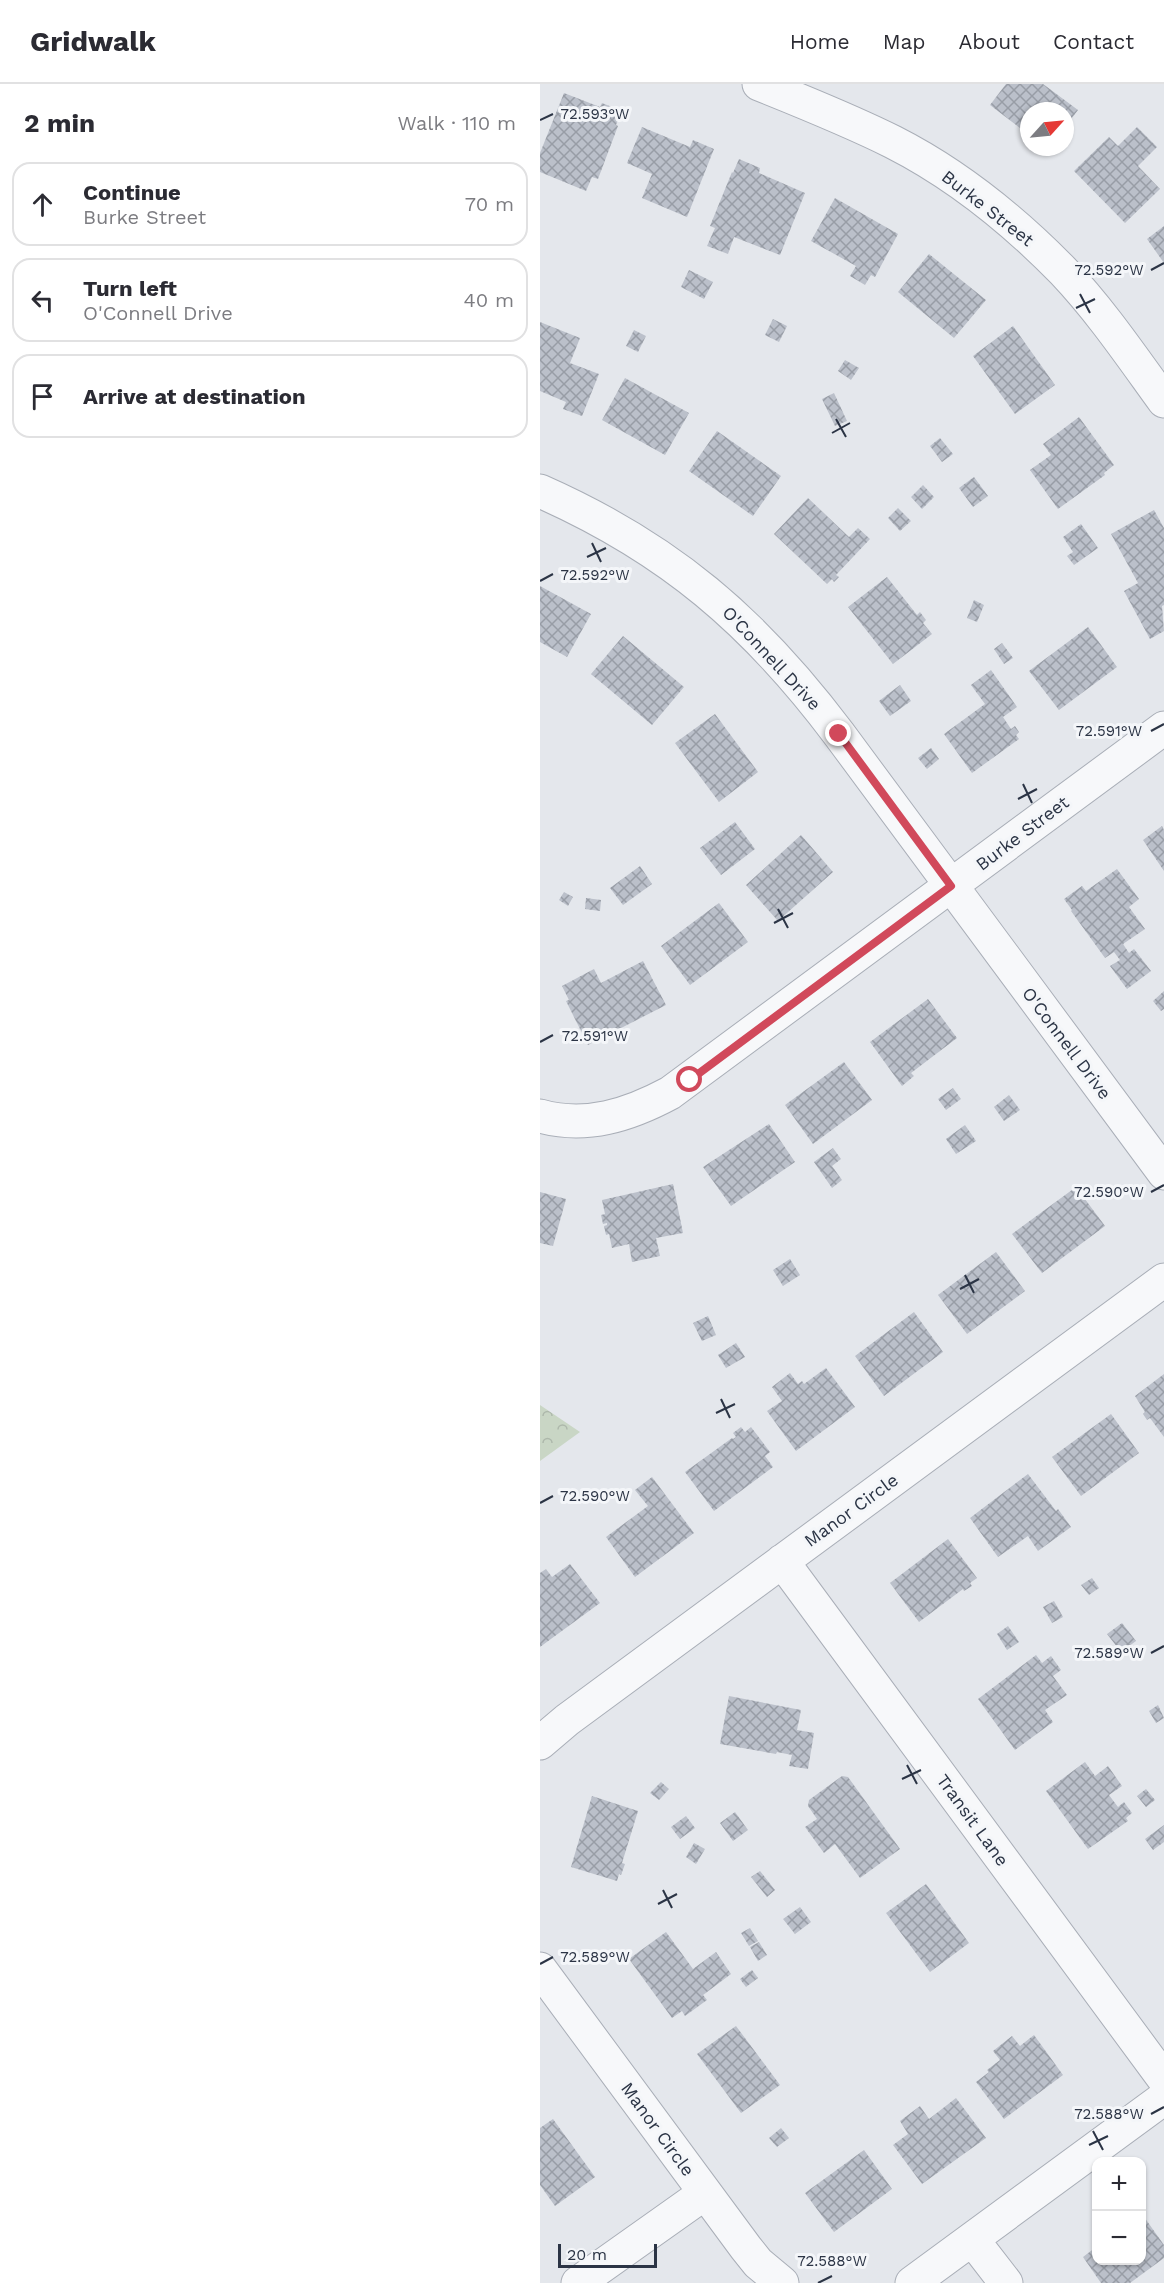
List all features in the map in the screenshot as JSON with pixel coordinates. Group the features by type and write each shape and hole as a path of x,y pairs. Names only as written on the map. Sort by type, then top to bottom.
{"street":[{"name":"Burke Street","path":"759,84 895,143 984,200 1064,272 1099,312 1164,401"},
{"name":"O'Connell Drive","path":"540,491 605,522 677,568 719,601 758,638 814,701 1164,1173"},
{"name":"Burke Street","path":"540,1116 569,1121 607,1118 649,1104 670,1094 1164,728"},
{"name":"Manor Circle","path":"540,1743 567,1720 1164,1280"},
{"name":"Transit Lane","path":"782,1562 1164,2079"},
{"name":"Manor Circle","path":"540,1969 758,2263 782,2283"},
{"path":"912,2283 1164,2098"},
{"path":"578,2283 705,2193"},
{"path":"972,2239 1006,2283"}],"green space":[{"path":"540,1405 580,1432 540,1461"}],"building":[{"path":"1006,84 1043,84 1067,102 1020,102 1020,128 990,105"},
{"path":"564,93 600,107 602,103 622,111 598,179 592,177 586,191 540,172 540,153"},
{"path":"642,127 690,147 693,140 714,149 687,217 642,198 652,174 627,163"},
{"path":"1137,127 1157,147 1138,166 1160,189 1125,223 1074,171 1109,137 1118,146"},
{"path":"739,159 760,168 759,173 805,193 780,255 734,237 728,254 707,246 715,228 710,226"},
{"path":"835,198 898,234 875,277 871,275 865,285 850,276 856,266 811,241"},
{"path":"1164,226 1164,263 1147,239"},
{"path":"929,254 986,300 954,338 898,292"},
{"path":"689,270 713,282 704,299 681,287"},
{"path":"773,319 787,326 779,342 765,335"},
{"path":"540,322 580,338 570,363 599,374 582,416 563,409 566,402 540,391"},
{"path":"1013,326 1055,385 1015,414 973,356"},
{"path":"634,330 646,336 638,352 626,346"},
{"path":"845,360 859,368 851,380 838,371"},
{"path":"625,378 689,413 665,455 602,420"},
{"path":"834,393 847,421 835,426 822,399"},
{"path":"1079,417 1114,465 1104,473 1105,475 1058,509 1030,470 1051,455 1043,444"},
{"path":"717,431 781,476 753,516 689,471"},
{"path":"940,438 953,454 942,462 930,446"},
{"path":"974,477 988,496 973,507 959,488"},
{"path":"923,485 934,497 922,509 911,497"},
{"path":"808,498 849,537 858,528 870,539 836,575 839,577 827,584 774,534"},
{"path":"898,508 911,521 900,531 888,518"},
{"path":"1154,510 1164,528 1164,605 1162,606 1164,631 1150,639 1124,591 1138,583 1111,534"},
{"path":"1081,524 1098,548 1074,565 1067,556 1073,552 1063,537"},
{"path":"887,577 917,615 920,612 926,620 923,623 932,634 893,664 848,607"},
{"path":"540,586 591,614 567,657 540,642"},
{"path":"974,600 984,605 977,622 967,618"},
{"path":"1088,627 1117,667 1059,710 1029,671"},
{"path":"623,636 684,687 652,725 591,674"},
{"path":"1002,643 1013,658 1004,664 994,649"},
{"path":"991,670 1017,707 1003,717 1011,729 1015,726 1019,732 1016,735 1019,739 972,773 944,734 985,704 971,685"},
{"path":"900,685 911,701 890,716 879,701"},
{"path":"715,714 758,772 719,802 675,743"},
{"path":"931,748 939,759 927,769 918,758"},
{"path":"735,822 755,849 721,875 700,848"},
{"path":"1162,826 1164,830 1164,871 1143,840"},
{"path":"801,835 833,872 778,921 746,885"},
{"path":"640,866 652,884 623,905 610,888"},
{"path":"1117,869 1139,899 1129,907 1145,929 1123,944 1129,953 1134,949 1151,971 1127,989 1110,966 1120,960 1114,952 1105,958 1064,899 1082,886 1086,891"},
{"path":"564,892 573,897 568,906 559,900"},
{"path":"586,898 601,900 600,911 585,909"},
{"path":"719,903 748,942 690,985 661,946"},
{"path":"643,961 666,1005 588,1045 566,1001 569,1000 562,986 594,969 601,983"},
{"path":"1164,991 1164,1009 1161,1011 1153,1001"},
{"path":"928,999 957,1038 911,1073 914,1076 902,1086 870,1042"},
{"path":"844,1062 872,1100 813,1144 785,1105"},
{"path":"953,1088 961,1099 946,1110 938,1099"},
{"path":"1009,1095 1020,1110 1004,1121 994,1107"},
{"path":"769,1124 795,1162 731,1206 703,1167"},
{"path":"965,1125 976,1141 956,1154 946,1139"},
{"path":"833,1148 841,1159 832,1166 842,1180 832,1188 814,1162"},
{"path":"673,1184 683,1233 656,1238 660,1256 632,1262 629,1244 612,1248 609,1234 606,1235 604,1226 607,1223 603,1224 601,1215 605,1214 602,1200"},
{"path":"1076,1187 1105,1226 1042,1273 1012,1234"},
{"path":"540,1192 566,1199 553,1246 540,1243"},
{"path":"996,1252 1025,1291 967,1334 938,1295"},
{"path":"790,1259 800,1275 783,1286 773,1270"},
{"path":"914,1312 943,1352 884,1396 855,1356"},
{"path":"708,1316 716,1335 702,1341 693,1323"},
{"path":"736,1343 745,1357 726,1368 718,1355"},
{"path":"826,1368 855,1407 796,1451 767,1411 782,1401 772,1387 790,1373 798,1384 802,1381 804,1384"},
{"path":"1164,1374 1164,1437 1150,1418 1147,1420 1135,1396"},
{"path":"1111,1414 1139,1453 1081,1496 1052,1457"},
{"path":"741,1427 745,1432 751,1427 770,1452 765,1456 773,1467 714,1511 685,1472 736,1437 733,1433"},
{"path":"1028,1474 1071,1527 1038,1551 1028,1536 998,1557 970,1518"},
{"path":"652,1477 694,1533 635,1577 606,1537 648,1506 635,1490"},
{"path":"948,1539 977,1578 970,1583 972,1586 964,1591 963,1589 919,1622 890,1583"},
{"path":"570,1564 600,1603 540,1647 540,1573 546,1569 552,1577"},
{"path":"1092,1578 1099,1588 1089,1595 1081,1585"},
{"path":"1054,1601 1063,1617 1052,1623 1043,1607"},
{"path":"1122,1623 1136,1641 1121,1652 1107,1634"},
{"path":"1008,1626 1019,1642 1007,1650 997,1634"},
{"path":"1036,1655 1042,1663 1051,1656 1061,1670 1053,1676 1067,1695 1045,1710 1053,1722 1015,1750 978,1699"},
{"path":"729,1696 801,1710 797,1730 814,1733 808,1769 789,1766 792,1755 720,1744"},
{"path":"1158,1705 1164,1718 1156,1723 1149,1711"},
{"path":"1085,1762 1095,1776 1108,1766 1122,1786 1109,1795 1118,1807 1124,1802 1132,1813 1126,1818 1128,1821 1088,1849 1046,1791"},
{"path":"842,1776 848,1777 900,1849 860,1878 835,1844 824,1853 805,1827 817,1819 808,1806 809,1800"},
{"path":"661,1782 669,1789 659,1800 650,1793"},
{"path":"1146,1789 1155,1800 1146,1807 1137,1796"},
{"path":"592,1796 638,1811 622,1863 625,1864 617,1881 571,1867"},
{"path":"735,1812 748,1830 733,1841 720,1823"},
{"path":"686,1816 695,1828 680,1839 671,1827"},
{"path":"1164,1825 1164,1842 1153,1850 1145,1839"},
{"path":"694,1843 705,1849 696,1864 686,1857"},
{"path":"760,1871 775,1890 767,1897 751,1877"},
{"path":"926,1884 969,1943 930,1972 886,1913"},
{"path":"800,1907 811,1922 795,1934 783,1919"},
{"path":"750,1928 758,1941 749,1946 741,1933"},
{"path":"666,1932 693,1969 716,1952 731,1974 703,1995 707,2000 685,2016 682,2011 672,2018 629,1959"},
{"path":"759,1942 767,1955 758,1961 750,1947"},
{"path":"752,1970 758,1978 746,1987 740,1979"},
{"path":"736,2026 780,2085 741,2113 697,2054"},
{"path":"1034,2035 1063,2075 1004,2119 976,2082 1000,2060 993,2051 1012,2036 1020,2046"},
{"path":"956,2098 986,2138 922,2184 893,2145 908,2134 900,2121 920,2106 929,2119"},
{"path":"553,2119 595,2177 555,2206 540,2185 540,2128"},
{"path":"781,2128 789,2138 777,2147 769,2138"},
{"path":"864,2150 892,2189 834,2232 805,2193"},
{"path":"1146,2220 1164,2245 1164,2258 1130,2283 1101,2283 1083,2257 1092,2250 1092,2265 1146,2265"}],"route":[{"path":"690,1080 951,886 839,734"}]}
